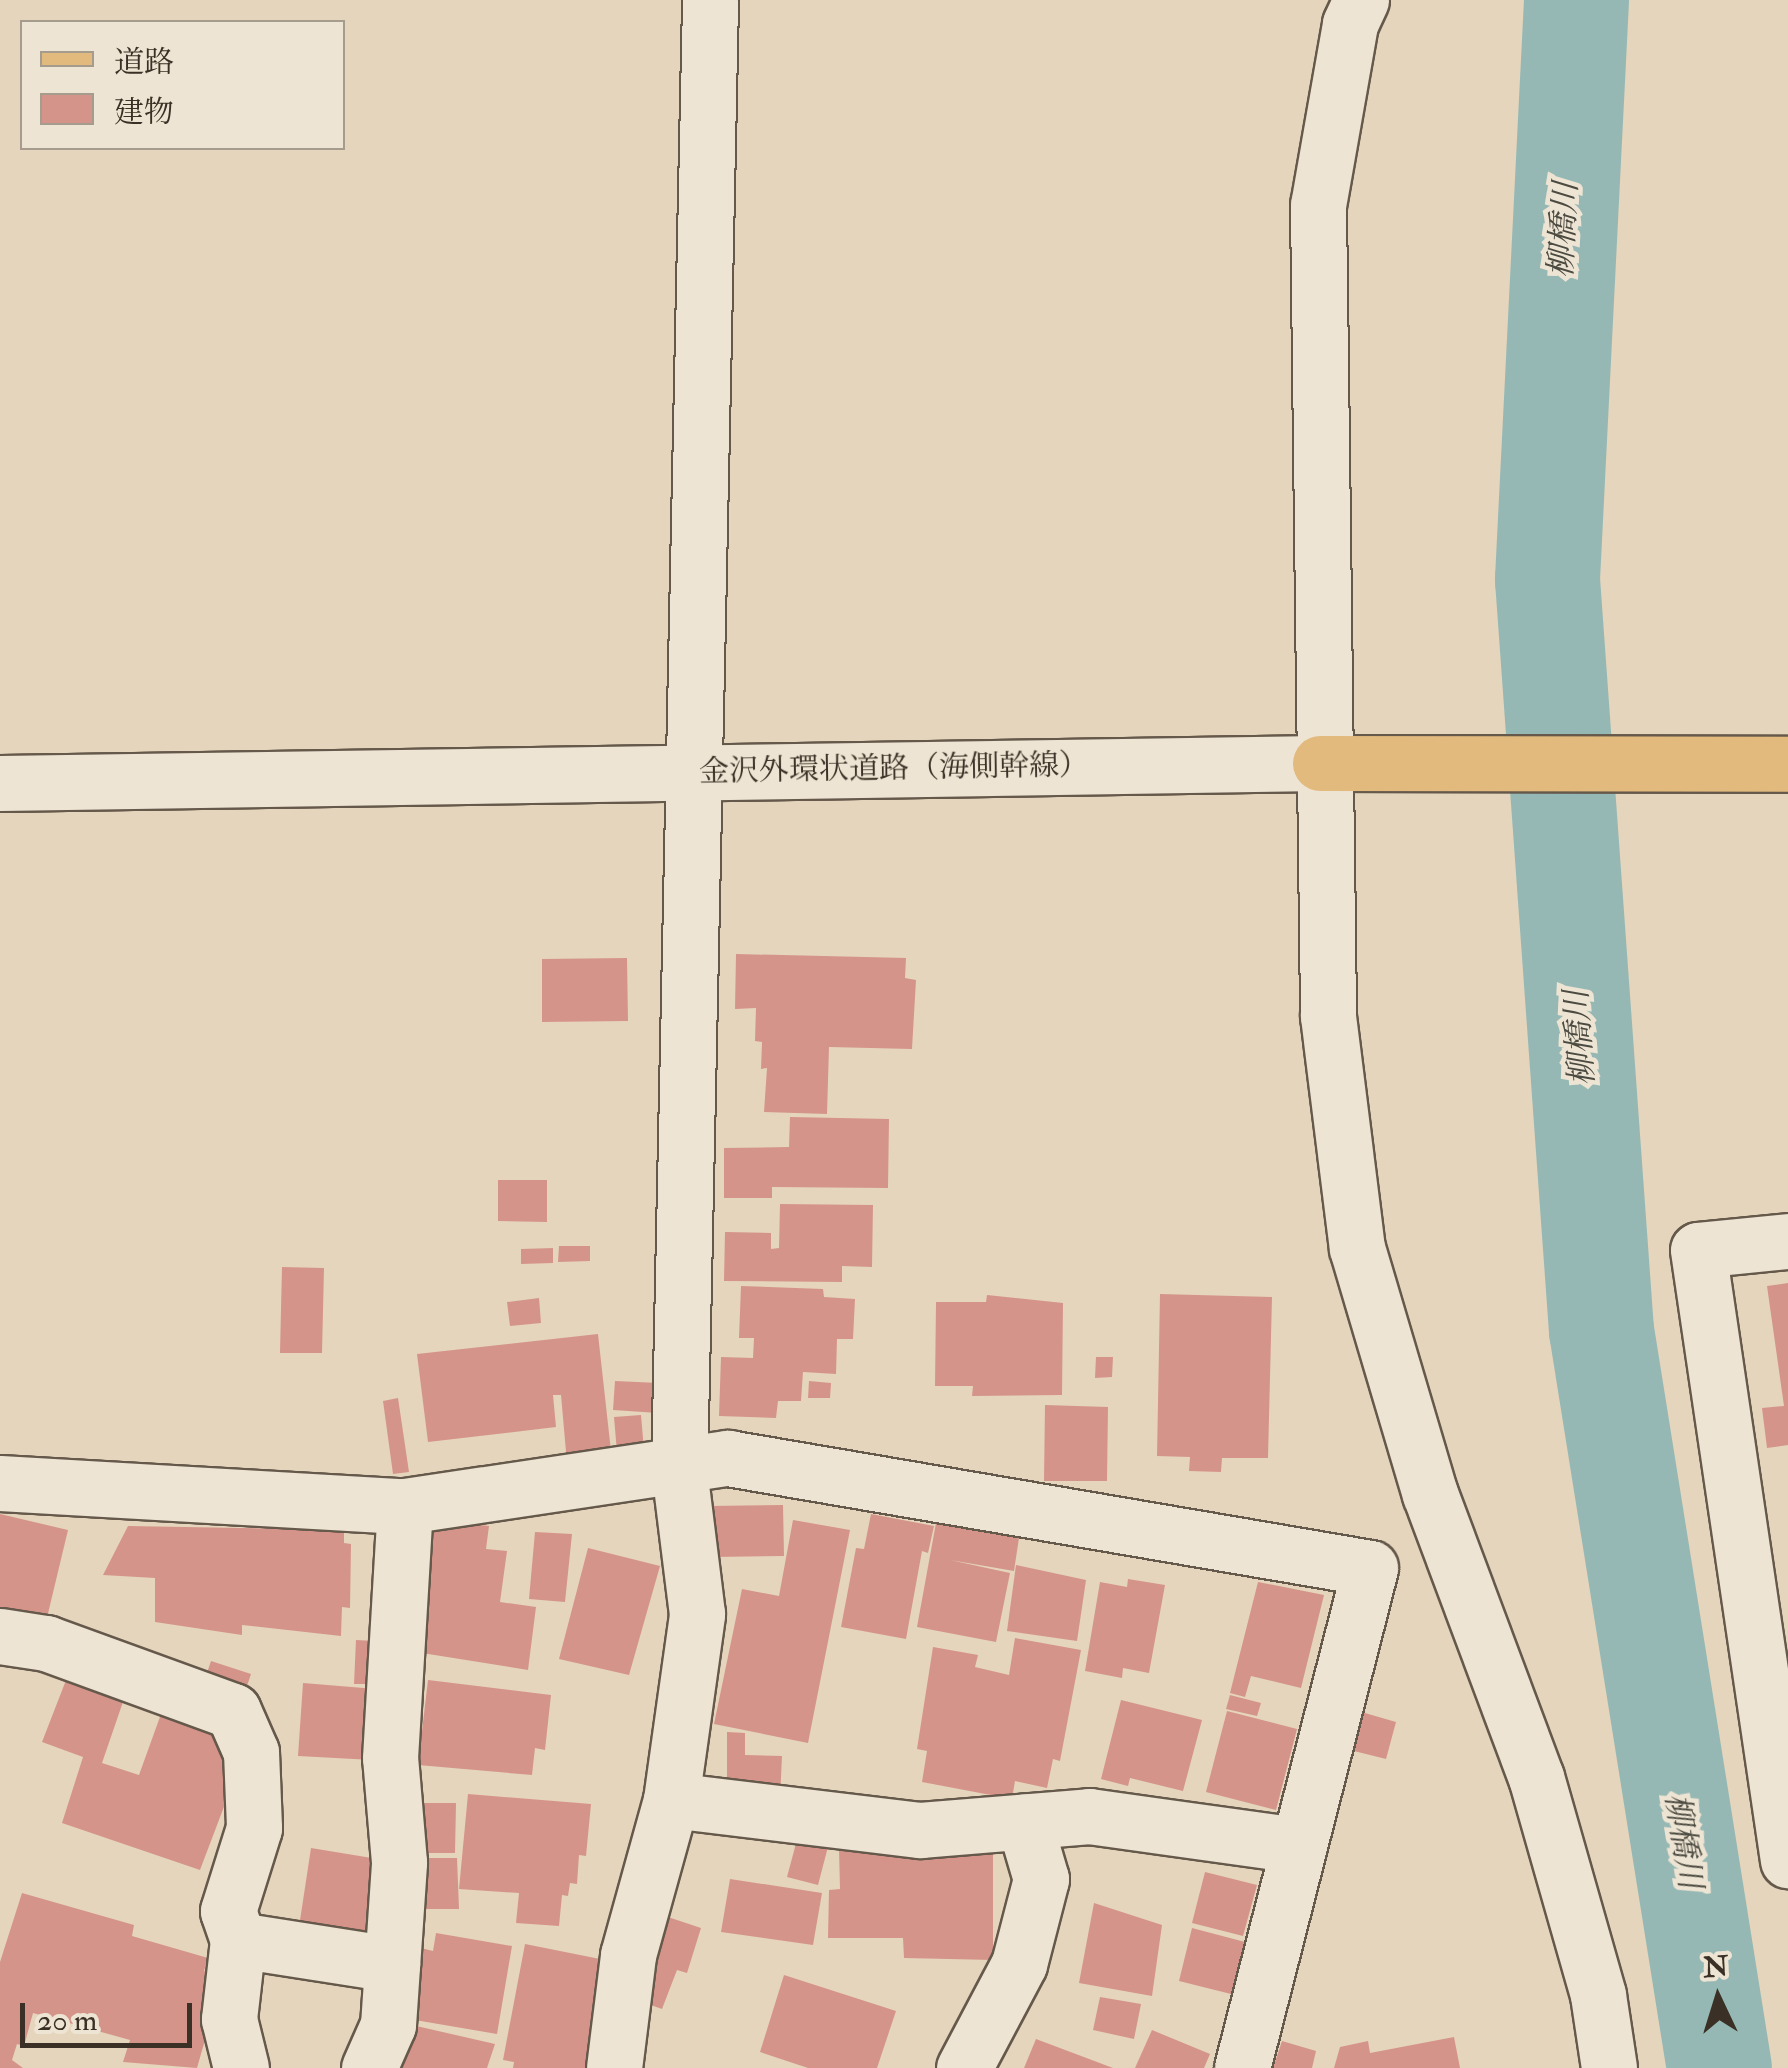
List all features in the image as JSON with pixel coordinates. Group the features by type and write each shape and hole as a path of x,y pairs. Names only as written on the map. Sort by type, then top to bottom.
{"main road":[{"name":"金沢外環状道路（海側幹線）","path":"1320,763 1772,764"}],"street":[{"path":"614,2068 628,1955 671,1800 696,1614 680,1470 710,0"},
{"path":"1361,0 1350,24 1318,206 1320,763 1328,1016 1357,1248 1430,1494 1536,1777 1598,1995 1609,2068"},
{"name":"金沢外環状道路（海側幹線）","path":"0,783 1320,763"},
{"path":"1788,1241 1698,1250 1774,1675 1788,1860"},
{"path":"0,1483 405,1506 680,1470 728,1458 1370,1568 1242,2068"},
{"path":"369,2068 388,2025 399,1862 390,1758 405,1506"},
{"path":"0,1636 46,1643 233,1712 250,1752 254,1828 228,1911 238,1940 230,2019 241,2068"},
{"path":"671,1800 920,1830 1088,1816 1299,1844"},
{"path":"964,2068 1020,1964 1041,1879 1024,1821"},
{"path":"238,1940 392,1964"}],"building":[{"path":"736,954 906,958 905,978 916,980 912,1049 829,1047 827,1114 764,1112 767,1068 761,1069 762,1042 755,1041 756,1008 735,1009"},
{"path":"627,958 628,1021 542,1022 542,959"},
{"path":"790,1117 889,1119 888,1188 772,1187 772,1198 724,1198 724,1148 789,1147"},
{"path":"498,1180 547,1180 547,1222 498,1221"},
{"path":"780,1204 873,1205 872,1267 842,1266 842,1282 724,1281 725,1232 771,1233 771,1249 779,1248"},
{"path":"559,1246 590,1246 590,1261 558,1262"},
{"path":"553,1248 553,1263 521,1264 521,1249"},
{"path":"282,1267 324,1268 322,1353 280,1353"},
{"path":"1788,1283 1788,1445 1767,1448 1762,1408 1784,1406 1767,1286"},
{"path":"741,1286 823,1289 824,1297 855,1299 853,1339 837,1339 836,1374 803,1372 801,1401 778,1401 776,1418 719,1416 721,1357 753,1358 754,1338 739,1338"},
{"path":"1160,1294 1272,1297 1268,1458 1222,1458 1221,1472 1189,1471 1190,1457 1157,1456"},
{"path":"987,1295 1063,1303 1062,1395 972,1396 973,1386 935,1386 936,1302 986,1302"},
{"path":"539,1298 541,1323 510,1326 507,1302"},
{"path":"598,1334 612,1460 567,1463 561,1395 553,1395 556,1427 428,1442 417,1354"},
{"path":"1096,1357 1113,1357 1112,1377 1095,1378"},
{"path":"615,1381 659,1383 658,1413 613,1410"},
{"path":"809,1381 831,1383 830,1398 808,1398"},
{"path":"398,1398 409,1472 393,1474 383,1401"},
{"path":"1045,1405 1108,1407 1107,1481 1044,1481"},
{"path":"641,1415 645,1462 618,1464 614,1417"},
{"path":"783,1505 784,1556 713,1557 709,1506"},
{"path":"0,1514 68,1530 45,1626 0,1617"},
{"path":"871,1514 934,1526 928,1553 922,1551 906,1639 841,1627 856,1548 864,1549"},
{"path":"434,1520 489,1526 486,1549 507,1551 500,1602 536,1607 528,1670 422,1653"},
{"path":"793,1520 850,1530 808,1743 714,1724 742,1589 779,1596"},
{"path":"936,1523 1019,1538 1014,1571 950,1560 1010,1573 996,1642 917,1627"},
{"path":"128,1526 344,1530 344,1543 351,1544 350,1608 342,1607 341,1636 242,1625 242,1635 155,1622 155,1578 103,1575"},
{"path":"535,1532 572,1534 565,1602 529,1599"},
{"path":"588,1548 660,1566 629,1675 559,1659"},
{"path":"1016,1565 1086,1580 1077,1641 1007,1631"},
{"path":"1128,1579 1165,1585 1149,1673 1123,1668 1122,1678 1085,1671 1100,1582 1127,1587"},
{"path":"1258,1582 1324,1595 1301,1688 1251,1676 1245,1697 1230,1693"},
{"path":"1015,1638 1081,1650 1060,1761 1053,1759 1047,1788 1015,1781 1012,1799 922,1782 927,1751 917,1749 933,1647 978,1655 975,1667 1009,1675"},
{"path":"356,1640 375,1641 374,1684 354,1684"},
{"path":"211,1661 251,1674 242,1701 202,1688"},
{"path":"68,1675 125,1696 102,1763 139,1775 161,1714 226,1737 244,1754 200,1870 62,1823 83,1757 42,1742"},
{"path":"428,1680 551,1695 545,1750 535,1748 532,1775 418,1765"},
{"path":"303,1683 376,1689 372,1760 298,1756"},
{"path":"1230,1695 1261,1703 1257,1716 1226,1709"},
{"path":"1121,1700 1202,1720 1183,1791 1130,1778 1128,1786 1101,1779"},
{"path":"1227,1711 1297,1729 1276,1810 1206,1792"},
{"path":"1358,1711 1396,1722 1386,1759 1350,1750"},
{"path":"727,1732 745,1733 745,1755 782,1756 780,1799 727,1797"},
{"path":"468,1794 591,1804 586,1856 579,1855 577,1884 570,1883 568,1896 562,1895 559,1926 516,1923 519,1893 459,1889"},
{"path":"414,1803 456,1803 455,1853 413,1853"},
{"path":"798,1836 829,1843 818,1885 787,1877"},
{"path":"311,1848 384,1860 375,1937 299,1927"},
{"path":"839,1849 993,1850 993,1960 904,1958 903,1938 828,1938 829,1890 840,1889"},
{"path":"420,1858 457,1858 459,1909 421,1909"},
{"path":"1205,1872 1257,1885 1243,1936 1192,1923"},
{"path":"730,1879 822,1893 813,1945 721,1932"},
{"path":"22,1893 134,1925 132,1936 208,1958 204,1971 223,1977 197,2068 123,2062 130,2040 33,2013 24,2046 17,2044 12,2060 23,2068 0,2068 0,1962"},
{"path":"1094,1903 1162,1925 1152,1996 1079,1983"},
{"path":"662,1915 701,1928 687,1973 677,1970 662,2009 634,1999"},
{"path":"1192,1928 1245,1942 1231,1994 1179,1981"},
{"path":"436,1933 512,1946 497,2034 409,2019 421,1948 433,1951"},
{"path":"525,1944 605,1960 594,2068 513,2068 514,2062 503,2060"},
{"path":"784,1975 896,2011 877,2068 808,2068 760,2052"},
{"path":"1100,1997 1141,2004 1134,2039 1093,2030"},
{"path":"412,2025 495,2044 487,2068 398,2068"},
{"path":"1152,2030 1210,2054 1204,2068 1135,2068"},
{"path":"1454,2037 1460,2068 1334,2068 1340,2047 1368,2041 1370,2053"},
{"path":"1036,2039 1113,2068 1024,2068"},
{"path":"1282,2041 1316,2051 1312,2068 1273,2068"}],"waterway":[{"name":"柳橋川","path":"1576,0 1547,579 1601,1330 1719,2068"}]}
